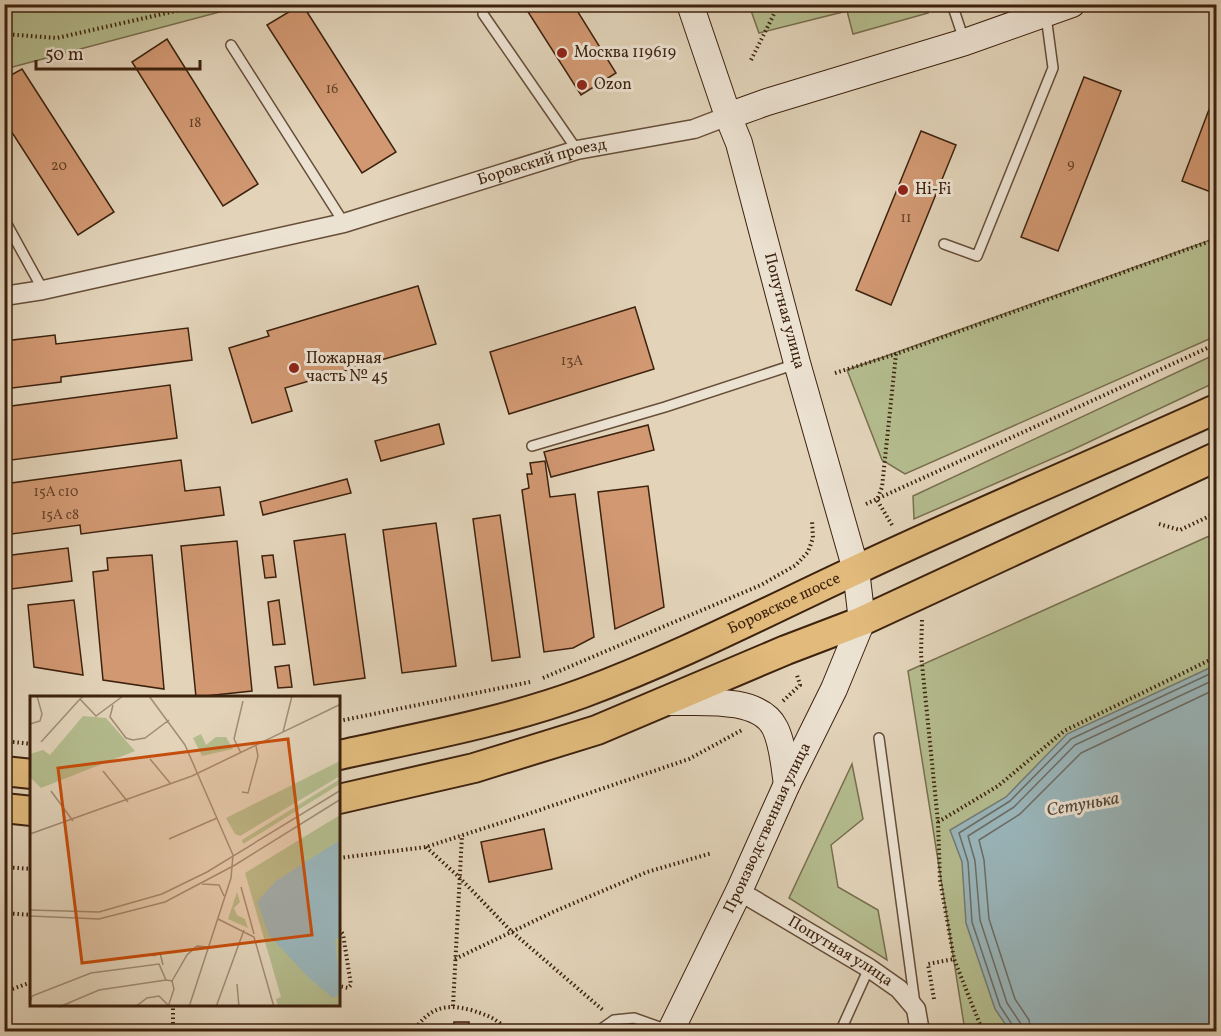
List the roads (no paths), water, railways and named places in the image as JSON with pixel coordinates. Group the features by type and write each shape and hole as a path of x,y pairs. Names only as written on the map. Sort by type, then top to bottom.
{"main road":[{"name":"Боровское шоссе","path":"340,755 464,728 524,712 581,693 711,639 856,570 1216,409"},
{"path":"340,799 484,765 597,730 786,650 862,621 1216,457"},
{"path":"4,771 30,774"},
{"path":"4,808 30,811"}],"street":[{"name":"Попутная улица","path":"690,4 739,143 797,363 856,570 862,621"},
{"name":"Боровский проезд","path":"4,296 43,290 344,223 577,150 694,129 767,102 965,42 1072,4"},
{"name":"Производственная улица","path":"670,1031 834,689 862,621"},
{"path":"665,702 736,704 764,715 777,734 787,784"},
{"name":"Попутная улица","path":"739,891 869,968 899,989 916,1009"},
{"path":"916,1009 920,1032"}],"lane":[{"path":"952,4 965,42"},
{"path":"483,14 577,150"},
{"path":"945,244 978,256 1053,68 1046,14"},
{"path":"231,45 344,223"},
{"path":"4,219 43,290"},
{"path":"532,446 665,407 797,363"},
{"path":"879,738 916,1009"},
{"path":"840,1032 869,968"},
{"path":"597,1032 614,1020 634,1018 670,1031"}],"water":[{"name":"Сетунька","path":"1216,665 1216,1031 1010,1031 995,1009 966,923 962,862 950,830 1006,797 1067,734"}],"place":[{"name":"Москва 119619","path":"562,53"},
{"name":"Ozon","path":"582,85"},
{"name":"Hi-Fi","path":"903,190"},
{"name":"Пожарная часть № 45","path":"294,368"}]}
